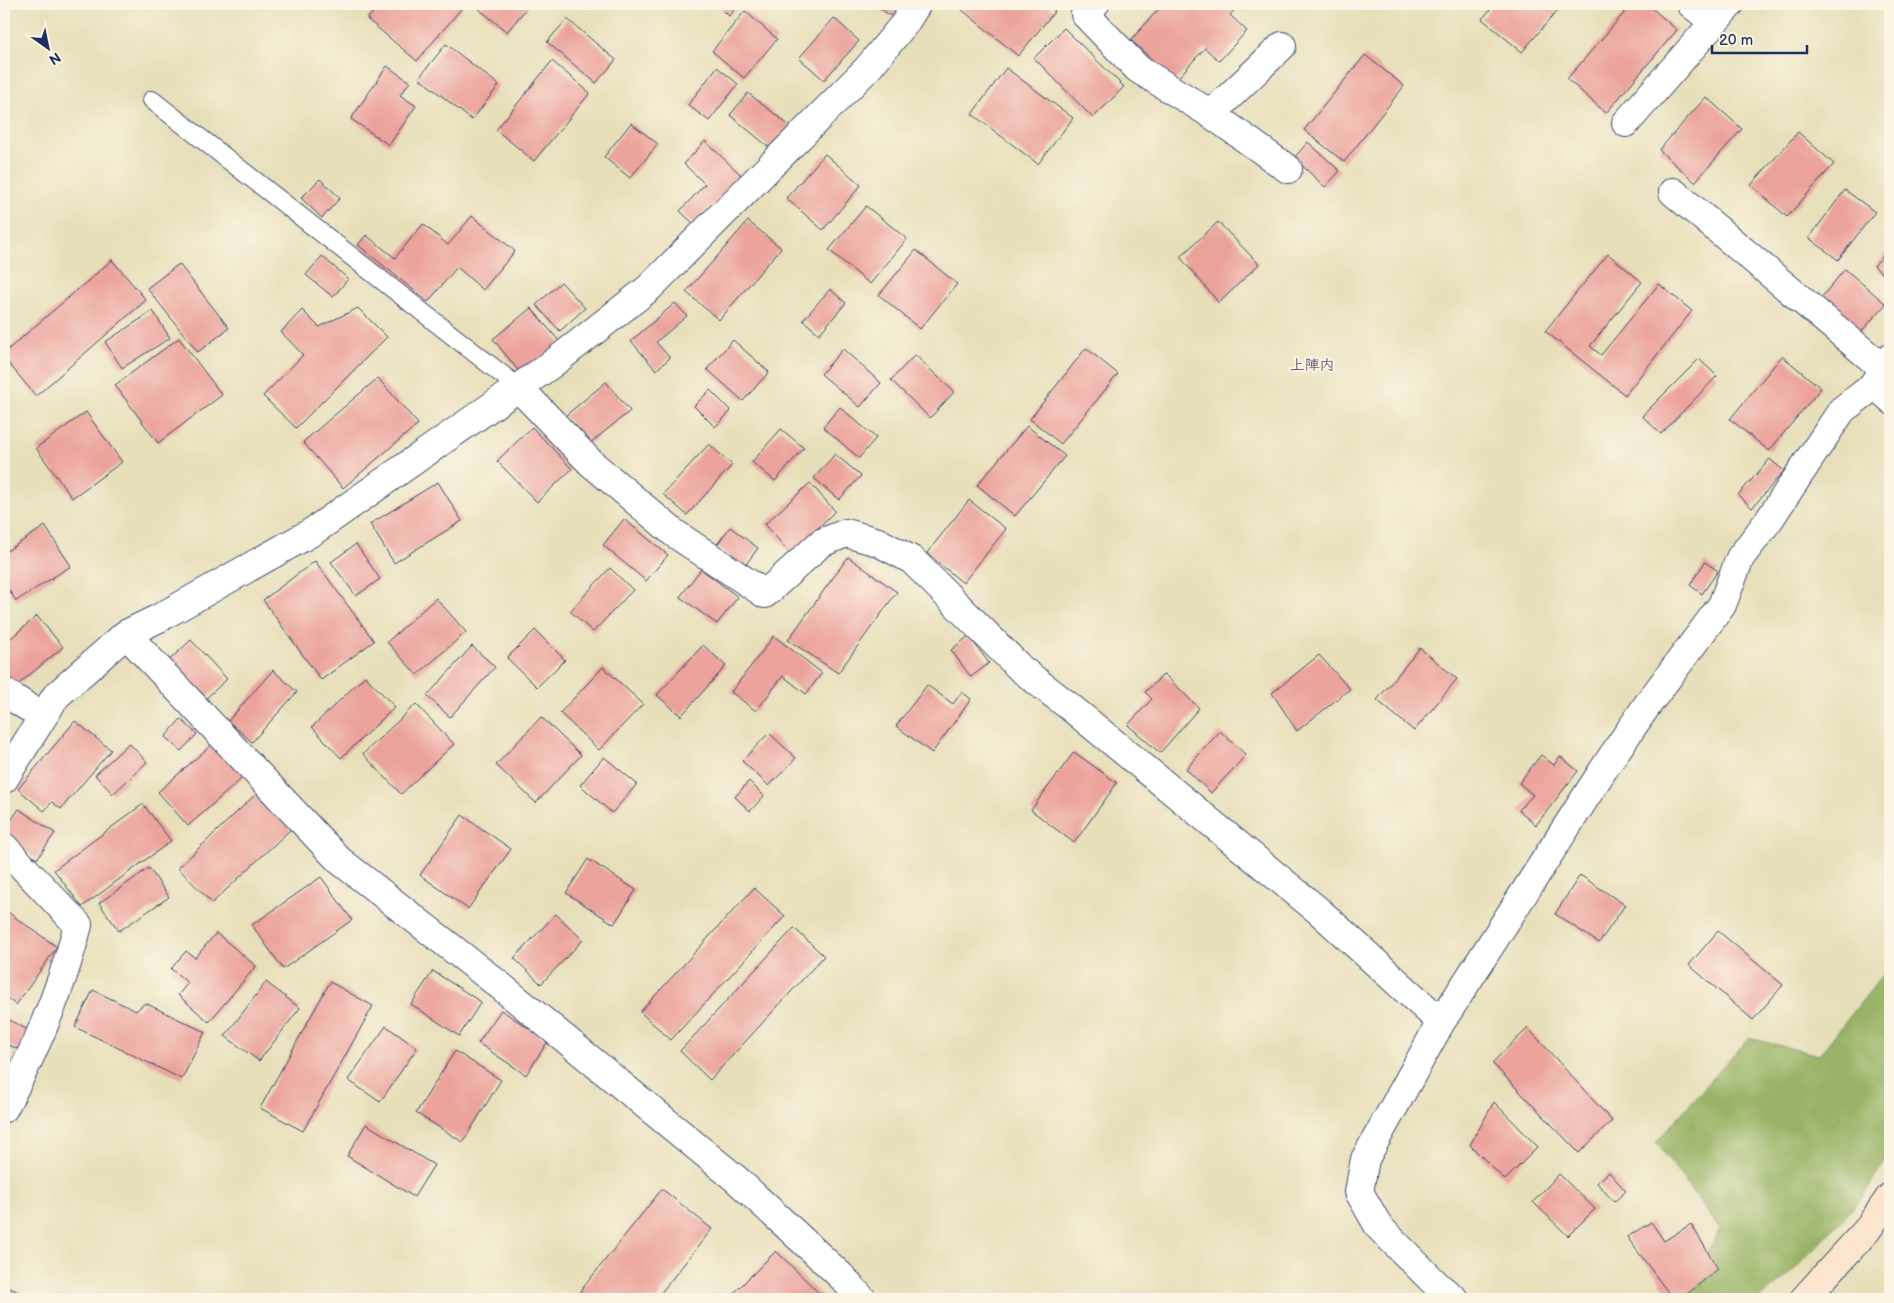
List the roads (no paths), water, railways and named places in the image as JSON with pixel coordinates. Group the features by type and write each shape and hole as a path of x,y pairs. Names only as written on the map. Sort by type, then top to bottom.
{"main road":[{"path":"1804,1299 1866,1230 1890,1196"}],"street":[{"path":"4,779 56,696 126,634 159,618 312,532 552,364 649,288 868,68 905,23 917,4"},
{"path":"1095,4 1085,14 1138,69 1212,114 1288,168"},
{"path":"1626,123 1722,13 1691,4"},
{"path":"1212,114 1282,46"},
{"path":"1454,1299 1438,1287 1379,1227 1360,1192 1365,1158 1442,1022 1606,764 1722,604 1740,558 1769,520 1842,410 1884,380 1673,192"},
{"path":"518,387 592,463 674,534 765,594 821,543 846,533 878,542 912,560 1021,669 1320,912 1442,1022"},
{"path":"126,634 339,860 503,988 736,1179 841,1276 862,1299"},
{"path":"4,692 42,716"},
{"path":"4,847 78,925 70,958 25,1069 4,1108"}],"lane":[{"path":"152,100 518,387"}],"district":[{"name":"上陣内","path":"1312,365"}]}
